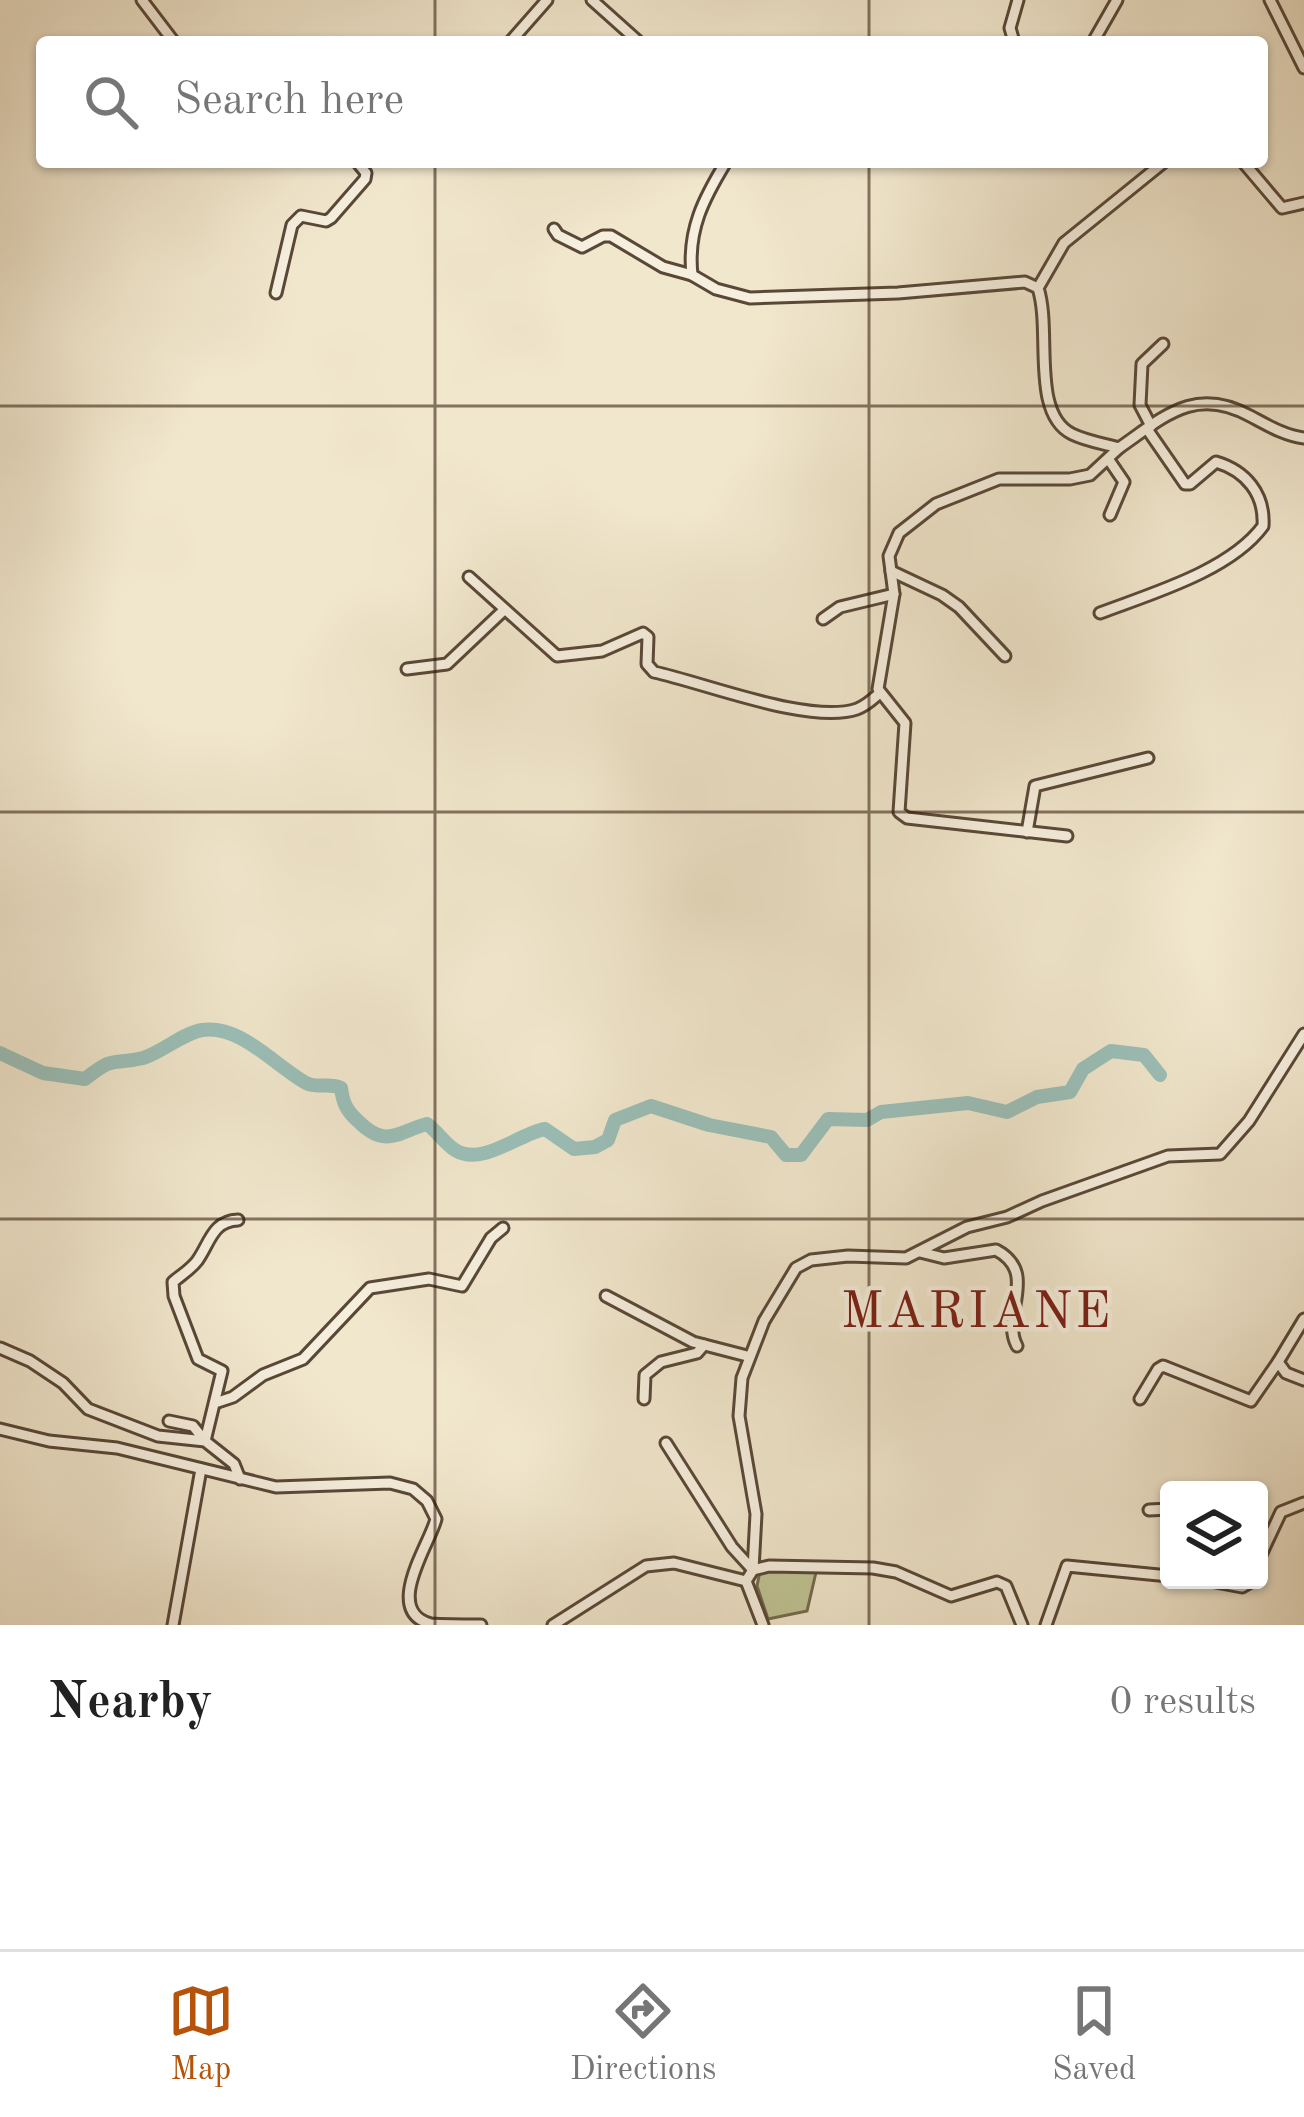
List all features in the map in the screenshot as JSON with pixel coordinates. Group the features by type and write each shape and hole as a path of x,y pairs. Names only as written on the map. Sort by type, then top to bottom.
{"street":[{"path":"142,0 169,36"},
{"path":"515,36 547,0"},
{"path":"592,0 632,36"},
{"path":"1012,36 1018,0"},
{"path":"1096,36 1117,0"},
{"path":"1270,0 1304,68"},
{"path":"276,293 292,225 301,216 331,218 365,179 362,168"},
{"path":"692,275 694,232 711,180 721,168"},
{"path":"1119,448 1071,434 1056,421 1045,392 1046,326 1038,288 1064,243 1158,168"},
{"path":"1249,168 1282,208 1304,203"},
{"path":"554,229 582,247 611,236 663,267 692,275 716,290 750,298 898,293 1025,281 1038,288"},
{"path":"1100,613 1202,571 1240,548 1262,526 1259,495 1247,479 1216,462 1185,484 1149,428 1140,405 1142,364 1162,344"},
{"path":"469,577 557,656 602,651 643,633 649,640 647,664 654,672 802,712 851,711 880,693 894,594 889,556 899,533 936,504 999,479 1090,475 1119,448 1175,411 1209,400 1304,438"},
{"path":"1109,460 1124,482 1110,515"},
{"path":"891,572 942,595 967,614 1005,656"},
{"path":"823,619 840,607 894,594"},
{"path":"407,669 447,664 503,610"},
{"path":"880,693 905,723 896,806 902,815 1067,836"},
{"path":"1027,832 1035,786 1148,758"},
{"path":"746,1581 753,1570 755,1502 739,1416 747,1355 796,1268 811,1259 891,1259 920,1252 967,1227 1007,1217 1168,1156 1220,1154 1249,1121 1304,1034"},
{"path":"205,1441 222,1371 198,1359 173,1282 194,1264 212,1232 228,1220 238,1220"},
{"path":"218,1402 303,1359 370,1288 429,1280 462,1286 491,1238 503,1228"},
{"path":"920,1252 944,1258 1003,1253 1018,1284 1018,1304 1010,1321 1018,1346"},
{"path":"606,1296 704,1345 747,1355"},
{"path":"1140,1399 1163,1366 1251,1401 1304,1319"},
{"path":"644,1399 645,1375 661,1362 697,1353 704,1345"},
{"path":"0,1348 62,1383 88,1409 158,1436 205,1441"},
{"path":"1278,1362 1286,1373 1304,1380"},
{"path":"169,1421 193,1426 227,1456 240,1478"},
{"path":"0,1429 50,1441 117,1448 276,1487 350,1482 390,1483 413,1490 427,1501 436,1519 411,1580 412,1606 433,1624 481,1625"},
{"path":"666,1443 732,1547 753,1570"},
{"path":"172,1625 201,1469"},
{"path":"1268,1540 1281,1512 1304,1503"},
{"path":"1149,1510 1160,1509"},
{"path":"553,1625 646,1566 674,1563 746,1581"},
{"path":"753,1570 769,1566 873,1568 896,1572 951,1596 997,1582 1006,1586 1022,1625"},
{"path":"1046,1625 1066,1566 1160,1575"},
{"path":"746,1581 763,1625"}],"green space":[{"path":"817,1568 807,1611 768,1619 757,1586 760,1571"}],"waterway":[{"path":"0,1053 43,1073 85,1079 109,1063 143,1058 194,1032 216,1030 243,1039 306,1083 341,1088 351,1113 376,1134 392,1136 427,1124 455,1150 477,1155 545,1129 574,1149 595,1147 608,1140 615,1120 651,1106 709,1125 771,1137 786,1155 801,1155 828,1119 867,1120 881,1112 968,1103 1007,1112 1037,1097 1070,1092 1083,1069 1111,1051 1144,1055 1160,1075"}],"district":[{"name":"MARIANE","path":"977,1313"}]}
